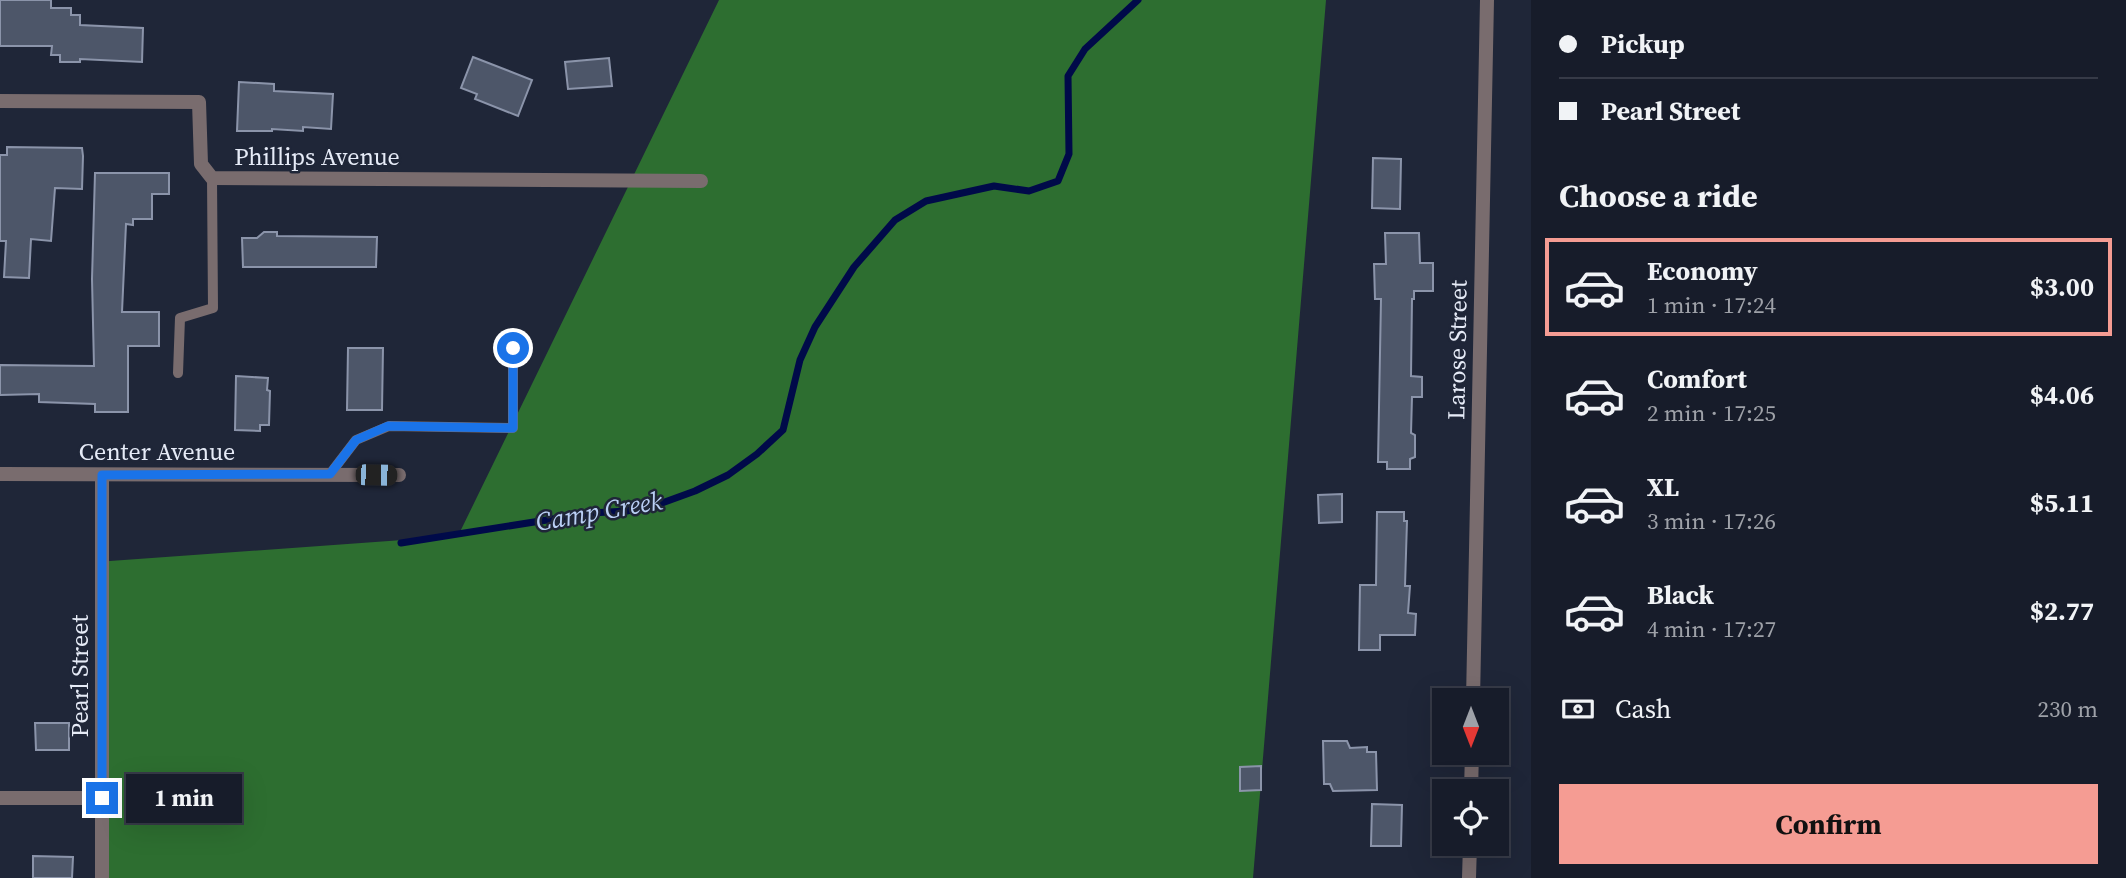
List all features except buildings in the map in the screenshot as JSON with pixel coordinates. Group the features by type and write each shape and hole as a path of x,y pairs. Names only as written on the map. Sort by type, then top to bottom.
{"street":[{"name":"Larose Street","path":"1473,688 1487,0"},
{"name":"Phillips Avenue","path":"0,101 200,102 201,164 212,178 702,181"},
{"name":"Center Avenue","path":"0,474 398,475"},
{"name":"Pearl Street","path":"102,475 102,878"},
{"path":"0,798 102,798"},
{"path":"1469,878 1470,856"}],"lane":[{"path":"178,373 180,318 213,308 212,178"},
{"path":"330,474 356,440 388,426 513,428 513,348"}],"green space":[{"path":"719,0 1326,0 1253,878 96,878 96,562 458,536"}],"waterway":[{"name":"Camp Creek","path":"401,543 591,513 627,511 662,503 728,475 757,454 783,430 800,360 815,327 854,267 895,220 926,201 994,186 1029,191 1058,181 1069,154 1068,76 1085,49 1138,0"}],"route":[{"path":"102,798 102,475 330,474 356,440 369,432 388,426 513,428 513,348"}]}
